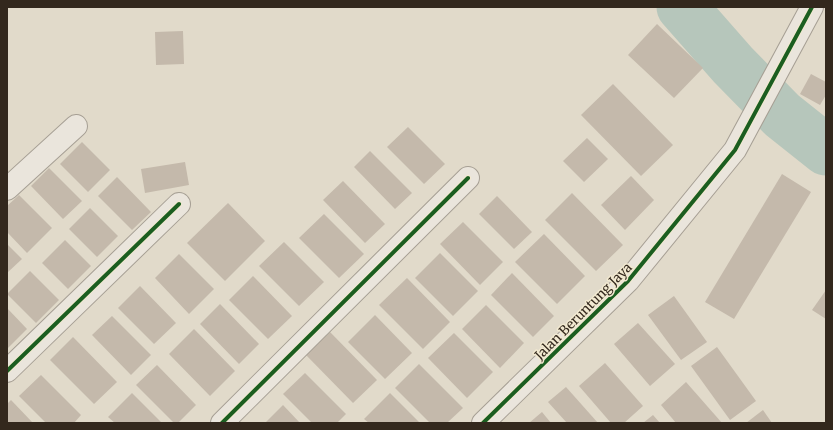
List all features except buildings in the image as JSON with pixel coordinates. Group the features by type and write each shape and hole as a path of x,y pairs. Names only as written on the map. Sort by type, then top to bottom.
{"street":[{"name":"Jalan Beruntung Jaya","path":"483,423 628,281 735,150 810,8"},
{"path":"7,189 76,126"},
{"path":"222,423 468,178"},
{"path":"7,371 180,204"}],"waterway":[{"path":"682,7 733,65 782,115 826,150"}],"cycle path":[{"path":"483,423 628,281 735,150 812,7"},
{"path":"222,423 468,178"},
{"path":"7,371 179,204"}]}
